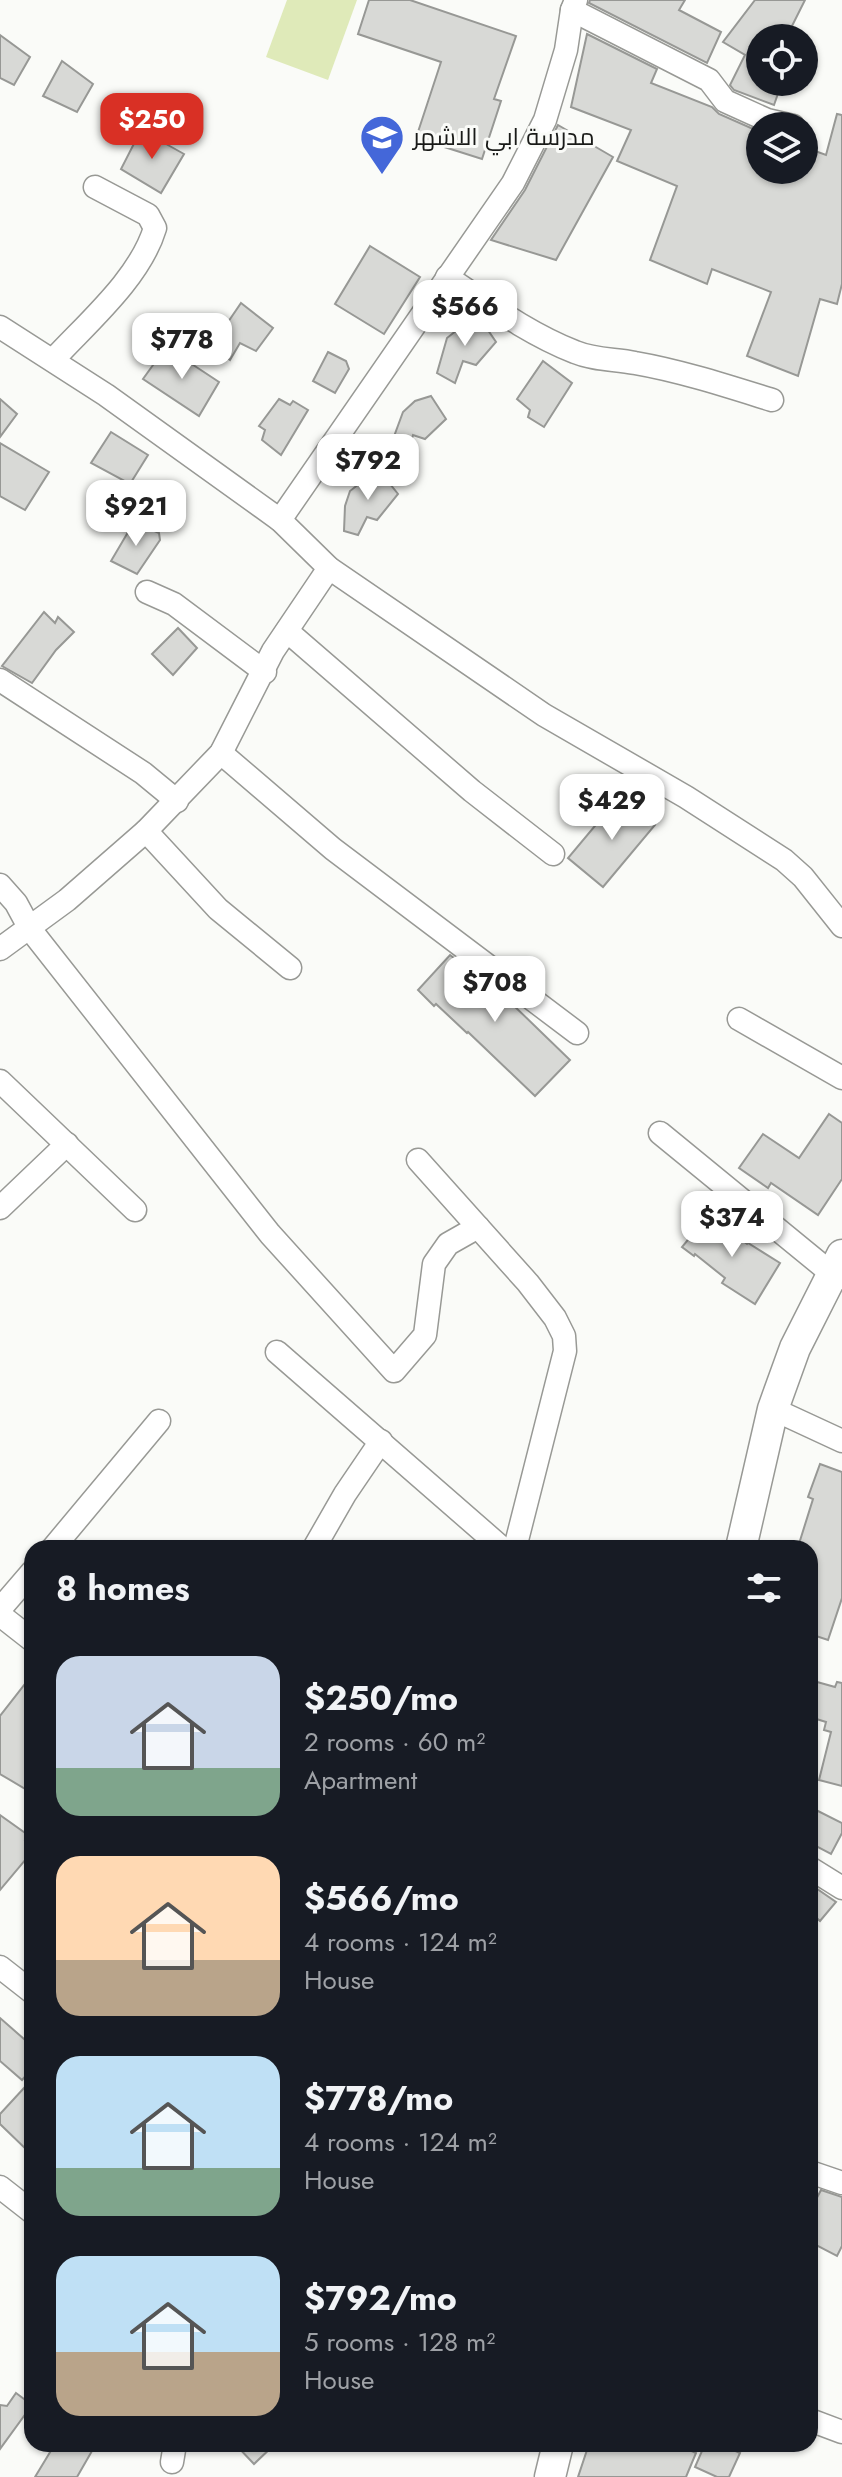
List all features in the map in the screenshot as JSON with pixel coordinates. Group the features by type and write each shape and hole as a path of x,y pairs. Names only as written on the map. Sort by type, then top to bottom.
{"main road":[{"path":"743,1540 773,1409 795,1348 838,1269"},
{"path":"550,2477 556,2452"}],"street":[{"path":"280,520 513,183 545,120 566,50 574,5 709,80 725,101 749,112"},
{"path":"53,360 113,297 153,237 155,228 148,215 95,187"},
{"path":"447,277 528,329 576,353 711,381 772,400"},
{"path":"0,327 106,395 280,520 329,568 544,715 686,797 784,860 803,877 842,926"},
{"path":"0,949 67,900 146,831 221,753 265,672 273,651 329,568"},
{"path":"147,592 184,611 265,672"},
{"path":"287,631 472,791 553,854"},
{"path":"0,680 143,773 177,801"},
{"path":"221,753 333,849 577,1033"},
{"path":"146,831 218,909 290,968"},
{"path":"0,885 16,903 30,929 270,1234 394,1371 425,1335 434,1264 448,1244 478,1227"},
{"path":"739,1019 842,1078"},
{"path":"0,1081 135,1210"},
{"path":"660,1133 838,1269"},
{"path":"0,1208 67,1144"},
{"path":"418,1160 528,1283 555,1318 564,1336 565,1351 517,1540"},
{"path":"277,1352 493,1540"},
{"path":"773,1409 842,1441"},
{"path":"60,1540 159,1421"},
{"path":"319,1540 381,1441"},
{"path":"0,1609 24,1581"},
{"path":"0,1615 24,1634"},
{"path":"818,1871 841,1881"},
{"path":"0,1967 24,1986"},
{"path":"818,2175 842,2183"},
{"path":"0,2187 24,2206"},
{"path":"818,2423 842,2432"}],"green space":[{"path":"287,0 357,0 328,80 266,57"}],"building":[{"path":"369,0 410,0 516,36 494,99 501,101 482,159 416,138 441,62 358,34"},
{"path":"590,0 685,0 679,10 721,32 707,63 589,3"},
{"path":"755,0 805,0 793,24 746,24 746,94 730,85 745,55 723,42"},
{"path":"587,34 657,69 651,83 712,107 719,114 746,126 746,184 818,184 818,152 826,155 837,114 842,115 842,284 837,304 820,299 798,376 747,356 771,292 712,269 707,284 650,260 677,186 617,161 631,130 571,107"},
{"path":"0,35 30,57 14,85 0,78"},
{"path":"62,61 93,84 77,112 43,96"},
{"path":"750,96 777,96 774,105"},
{"path":"558,125 613,157 556,260 491,240 525,190"},
{"path":"141,130 184,154 161,193 121,169"},
{"path":"370,246 420,277 384,334 335,304"},
{"path":"241,303 273,328 256,351 240,343 230,360 207,340 218,321 226,325"},
{"path":"477,314 496,342 476,365 463,361 455,383 437,373 447,338"},
{"path":"166,347 219,382 199,416 143,379"},
{"path":"328,352 346,361 349,369 335,393 313,381"},
{"path":"543,361 572,383 544,427 528,417 530,410 517,399"},
{"path":"431,396 446,419 425,439 413,435 406,458 389,450 403,412 415,401"},
{"path":"0,399 17,414 0,437"},
{"path":"279,399 290,405 293,401 308,410 281,455 262,440 265,430 259,426"},
{"path":"111,432 148,455 130,484 91,463"},
{"path":"0,443 49,472 25,510 0,496"},
{"path":"378,469 398,494 377,520 367,517 358,535 344,531 345,506 350,491"},
{"path":"134,522 159,533 160,540 137,574 111,561"},
{"path":"44,612 55,623 58,617 74,632 56,650 32,683 2,666"},
{"path":"178,628 197,648 173,675 152,654"},
{"path":"620,796 655,825 603,887 568,858"},
{"path":"450,955 508,1000 570,1060 535,1096 468,1032 418,990"},
{"path":"829,1114 842,1123 842,1179 818,1215 771,1183 768,1188 739,1168 763,1134 799,1158"},
{"path":"709,1214 747,1244 780,1263 755,1304 722,1283 725,1278 682,1247"},
{"path":"820,1464 842,1472 842,1598 828,1640 818,1637 818,1540 800,1540 813,1499 808,1497"},
{"path":"818,1682 835,1687 837,1682 842,1683 842,1786 819,1780 831,1732 824,1730 826,1722 818,1720"},
{"path":"24,1685 24,1788 0,1774 0,1716"},
{"path":"818,1811 842,1823 842,1833 831,1854 818,1847"},
{"path":"0,1815 24,1832 24,1862 0,1890"},
{"path":"818,1890 836,1902 820,1921 818,1919"},
{"path":"0,2018 24,2039 24,2078 22,2080 0,2061"},
{"path":"24,2088 24,2147 0,2124 0,2114"},
{"path":"821,2190 842,2197 842,2246 837,2256 818,2246 818,2196"},
{"path":"16,2393 24,2399 24,2416 0,2449 0,2405 7,2406"},
{"path":"50,2452 91,2452 77,2477 35,2477"},
{"path":"243,2452 267,2452 254,2464"},
{"path":"586,2452 696,2453 686,2477 578,2477"},
{"path":"702,2452 740,2453 729,2477 717,2477 695,2467"}],"place":[{"name":"مدرسة ابي الاشهر","path":"382,176"}]}
